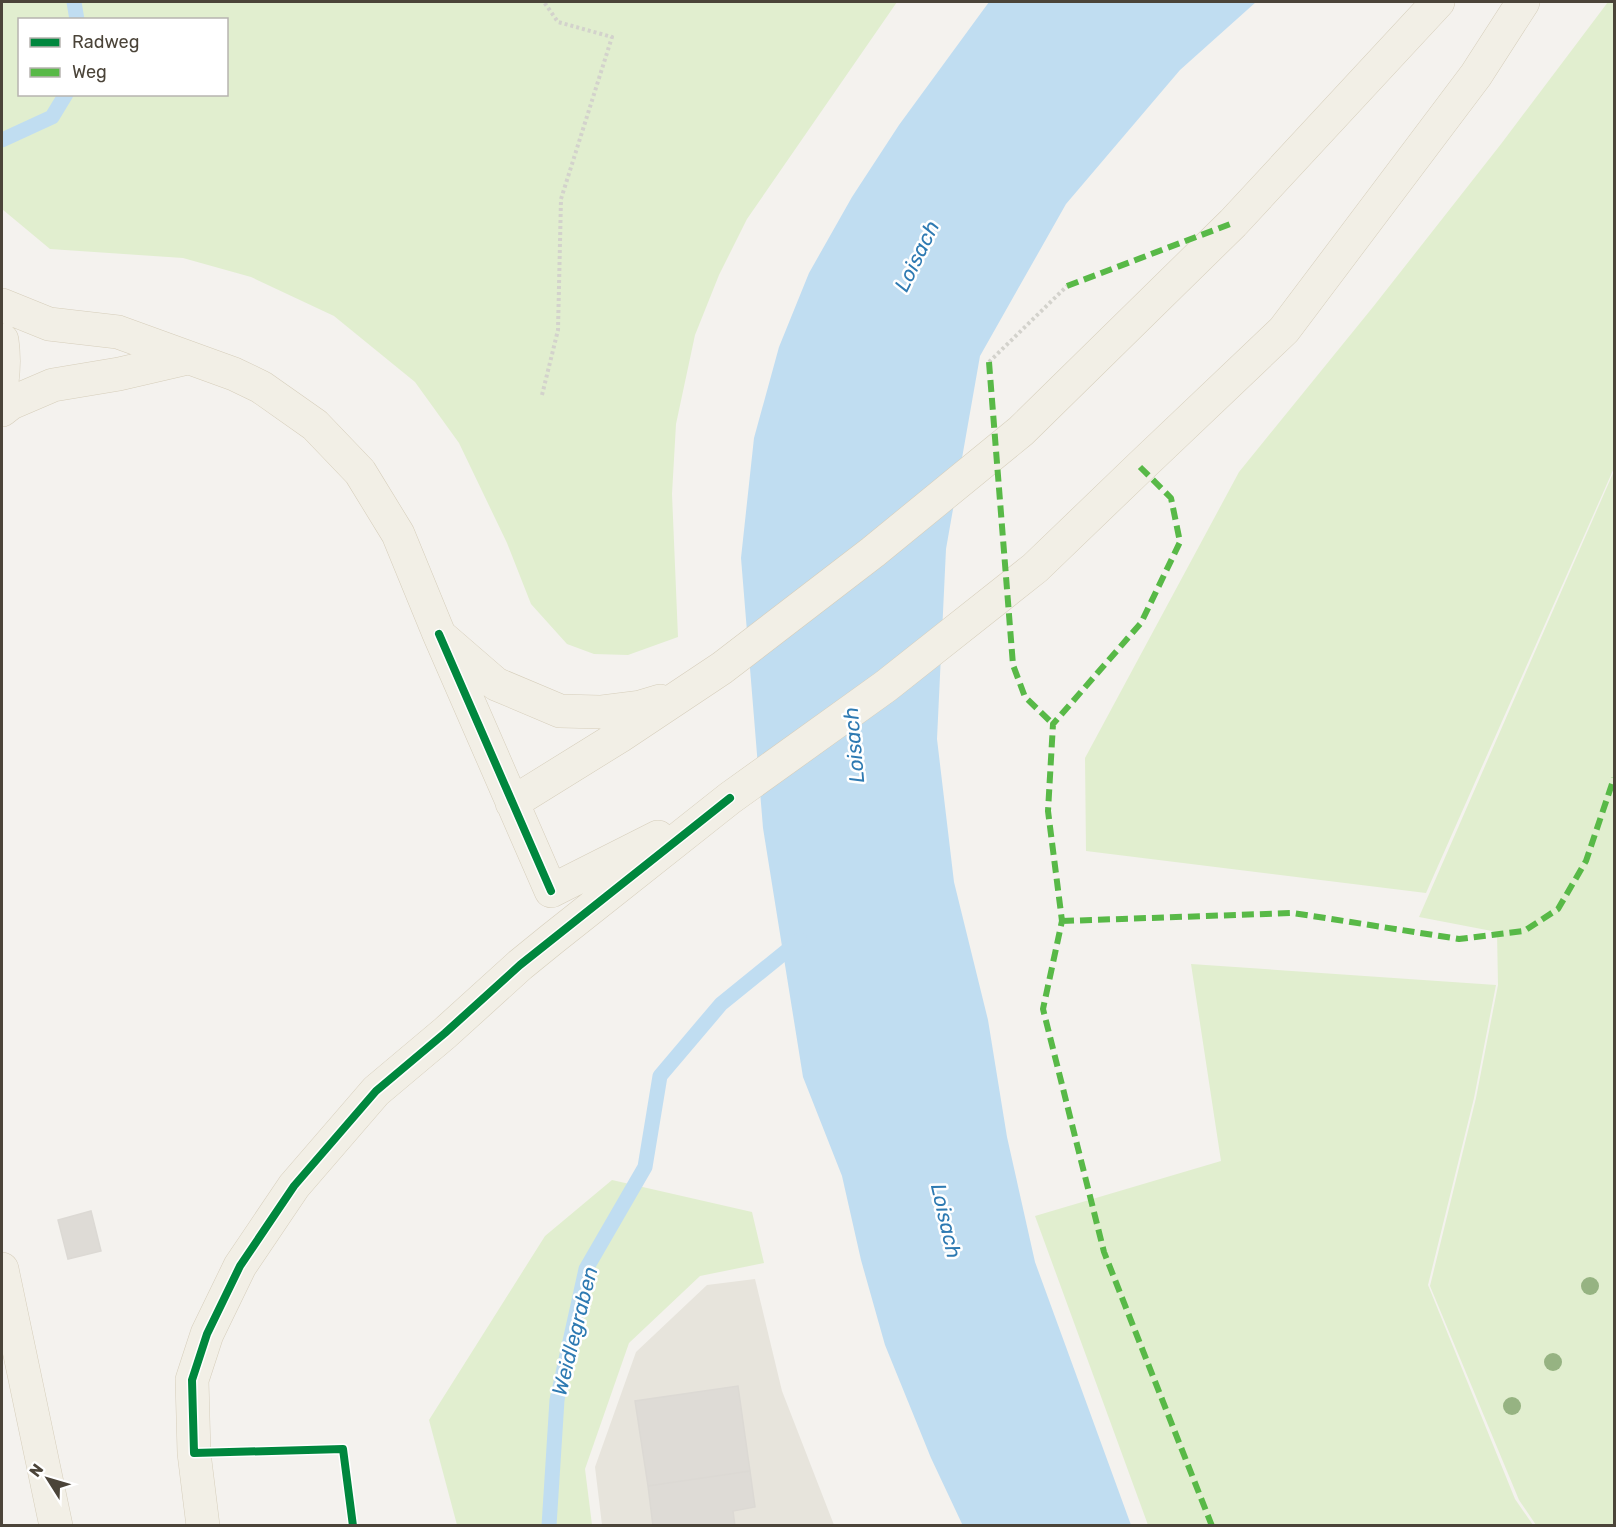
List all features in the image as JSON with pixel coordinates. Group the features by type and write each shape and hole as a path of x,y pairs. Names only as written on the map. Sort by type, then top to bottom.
{"main road":[{"path":"512,802 620,736 722,668 873,552 1021,430 1233,222 1438,2"},
{"path":"203,1526 194,1453 192,1380 207,1334 240,1266 294,1186 376,1091 520,965 730,798 885,686 1035,567 1284,330 1476,75 1523,2"},
{"path":"2,305 49,324 118,332 234,374 261,387 315,424 360,472 398,534 438,634 551,891 630,852 730,798"},
{"path":"2,340 2,382"},
{"path":"2,410 11,403 53,385 119,374 188,358"},
{"path":"438,634 496,684 560,711 600,712 640,707 680,696"},
{"path":"2,1269 56,1526"}],"path":[{"path":"542,395 558,330 561,200 612,37 558,22 544,2"},
{"path":"989,362 1067,286"}],"shaded area":[{"path":"755,1279 782,1391 834,1525 602,1525 595,1467 636,1352 707,1285"}],"green space":[{"path":"2,2 897,2 747,219 719,275 695,335 676,424 672,494 678,637 628,655 594,654 567,644 531,604 507,543 459,443 415,382 334,316 251,277 183,258 50,249 2,209"},
{"path":"1608,2 1614,2 1614,468 1426,893 1086,851 1085,758 1239,472 1501,144"},
{"path":"1614,471 1614,1525 1536,1525 1519,1500 1430,1286 1476,1098 1498,985 1497,932 1419,917"},
{"path":"1191,964 1496,985 1474,1098 1428,1285 1515,1499 1533,1525 1148,1525 1035,1216 1221,1161"},
{"path":"612,1180 752,1212 764,1263 700,1276 629,1343 585,1469 592,1525 457,1525 429,1420 545,1236"}],"water":[{"name":"Loisach","path":"989,2 1256,2 1180,70 1066,204 980,356 946,549 937,739 954,882 988,1020 1007,1137 1035,1262 1131,1525 963,1526 931,1458 885,1345 861,1260 842,1176 803,1077 763,828 741,558 754,438 779,347 809,273 852,197 899,125"}],"building":[{"path":"91,1211 101,1251 68,1259 58,1220"},
{"path":"738,1386 750,1471 648,1486 635,1401"},
{"path":"750,1471 755,1507 733,1511 735,1526 653,1526 648,1486"}],"waterway":[{"path":"74,2 77,18"},
{"path":"2,140 52,117 65,96"},
{"name":"Weidlegraben","path":"549,1526 557,1400 586,1269 645,1167 660,1076 721,1004 800,940"}],"marked path":[{"path":"1067,286 1233,223"},
{"path":"989,362 1013,665 1025,697 1053,724"},
{"path":"1140,467 1171,498 1180,542 1141,623 1053,724 1048,811 1062,921 1043,1009 1104,1252 1212,1526"},
{"path":"1062,921 1293,913 1459,939 1524,931 1558,909 1586,861 1614,778"}],"cycle path":[{"path":"439,634 551,891"},
{"path":"353,1526 343,1449 194,1453 192,1380 207,1334 240,1266 294,1186 376,1091 520,965 730,798"}]}
